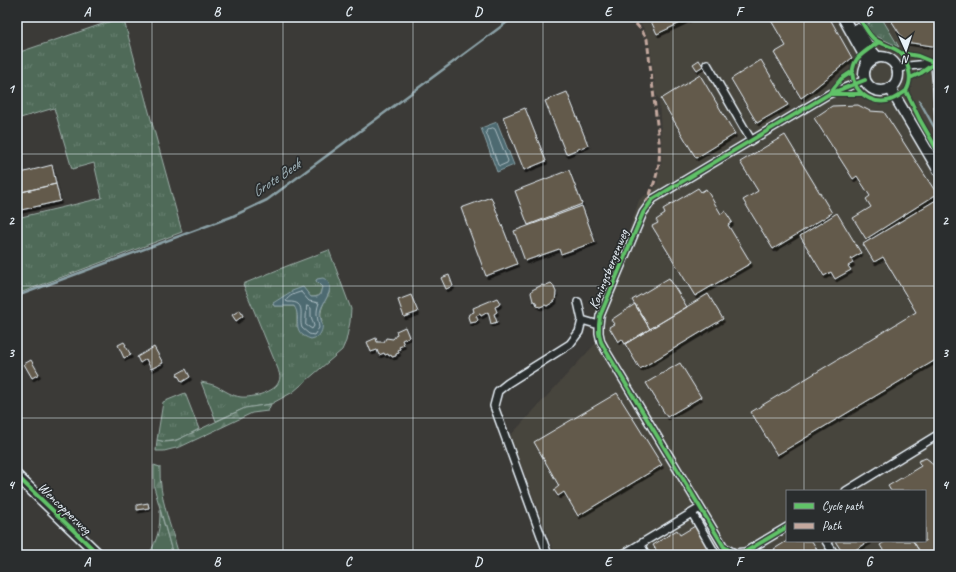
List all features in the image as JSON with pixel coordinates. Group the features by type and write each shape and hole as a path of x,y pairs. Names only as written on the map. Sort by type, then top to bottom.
{"street":[{"path":"843,17 867,63"},
{"path":"849,17 876,57"},
{"path":"876,57 888,57 898,69 897,80 886,91 871,88 864,80 864,68 867,63 876,57"},
{"path":"898,69 908,66 937,63 939,112"},
{"path":"707,64 751,140"},
{"name":"Koningsbergenweg","path":"786,528 745,552 734,553 724,547 606,351 601,342 599,325 604,307 643,213 648,205 659,195 829,94 864,80"},
{"path":"890,88 939,171"},
{"path":"548,555 494,406 498,391 508,383 570,344 579,332 582,320 578,302"},
{"path":"582,320 599,325"},
{"path":"848,490 939,434"},
{"name":"Wencopperweg","path":"17,476 99,555"},
{"path":"622,555 700,508"},
{"path":"692,513 716,555"},
{"path":"827,542 835,555"},
{"path":"640,544 646,555"}],"shaded area":[{"path":"633,17 939,17 939,555 555,555 510,436 596,343 592,330 596,310 625,242 639,200 656,187 662,154 659,99 652,88 655,86 649,40 643,27"}],"green space":[{"path":"123,17 182,232 17,294 17,218 102,198 94,163 72,169 54,108 17,119 17,53"},
{"path":"861,17 865,17 869,24 873,17 881,17 899,47 876,36 875,37"},
{"path":"329,250 351,309 346,341 342,350 293,392 271,404 245,408 216,421 201,382 216,386 234,395 246,397 263,394 277,385 279,381 280,376 278,369 243,284","holes":["317,279 330,291 321,310 322,321 297,327 297,310 294,306 274,306 273,303 308,295 311,297 316,297 320,294 322,287 316,281"]},
{"path":"185,393 199,429 174,441 157,440 163,402"},
{"path":"271,404 268,411 252,413 180,447 164,451 156,451 157,440 165,442 175,441 245,408"},
{"path":"154,465 160,467 163,501 179,555 173,555 154,487"},
{"path":"160,510 173,555 149,555 158,533"}],"water":[{"path":"497,122 514,165 497,172 481,128"},
{"path":"323,278 327,281 330,289 320,313 322,325 321,333 318,337 311,339 300,333 294,306 274,306 273,303 292,291 303,287 311,297 317,297 320,295 322,287 316,281 317,279"}],"building":[{"path":"649,17 693,17 657,34"},
{"path":"769,17 829,17 852,58 801,98 774,53 786,46"},
{"path":"889,17 939,17 939,47 905,42"},
{"path":"699,60 703,66 697,70 693,64"},
{"path":"761,60 788,105 757,123 731,79"},
{"path":"700,75 735,134 696,158 661,99"},
{"path":"567,92 588,145 566,154 545,101"},
{"path":"858,105 870,111 884,112 937,194 866,239 853,218 871,207 866,199 870,196 857,176 853,179 814,118 832,106"},
{"path":"525,108 546,161 524,170 503,117"},
{"path":"785,135 832,213 773,249 743,200 758,191 740,162"},
{"path":"52,165 56,184 17,193 17,174"},
{"path":"569,170 582,204 528,225 515,191"},
{"path":"56,184 60,201 17,211 17,193"},
{"path":"698,188 701,192 706,189 721,214 725,211 732,222 728,225 751,263 695,296 652,226 658,223 656,220 665,214 663,209"},
{"path":"491,197 517,264 486,276 461,208"},
{"path":"936,200 939,204 939,358 777,455 751,412 916,312 883,257 874,262 863,244"},
{"path":"582,206 595,242 561,254 559,249 525,261 514,231"},
{"path":"837,213 861,253 851,259 853,263 848,266 851,270 835,279 831,272 824,276 800,236"},
{"path":"449,275 453,286 446,289 441,278"},
{"path":"669,278 687,307 650,329 632,300"},
{"path":"551,283 556,292 555,301 547,306 537,306 536,302 533,301 531,293 532,290 542,285 544,286"},
{"path":"708,294 723,319 640,369 625,344"},
{"path":"411,295 418,312 404,317 398,300"},
{"path":"497,298 500,303 495,307 497,312 494,314 497,322 491,324 488,312 481,316 480,314 476,316 478,320 470,323 468,317 469,314 474,312 473,308"},
{"path":"635,304 650,329 625,344 622,339 618,342 609,327 614,324 611,320"},
{"path":"240,310 243,316 236,321 232,315"},
{"path":"405,327 409,337 402,340 404,345 399,347 399,353 396,354 396,356 392,357 388,354 385,355 384,353 379,355 377,350 371,352 367,342 376,338 377,342 384,342 386,338 393,339 397,334 396,331"},
{"path":"124,342 131,355 124,358 118,345"},
{"path":"154,347 163,363 151,369 146,359 140,363 137,357"},
{"path":"31,360 39,374 32,378 24,364"},
{"path":"680,363 701,397 667,417 646,383"},
{"path":"186,369 190,377 182,382 177,374"},
{"path":"617,393 662,465 578,516 564,492 558,496 554,490 559,486 534,442"},
{"path":"926,458 934,466 939,464 939,555 922,555 914,542 926,542 926,490 890,490 888,486 921,466 918,461"},
{"path":"148,503 149,508 137,510 137,505"},
{"path":"695,526 712,555 659,555 653,545 677,530 680,535"},
{"path":"786,542 813,542 820,555 777,555 774,549"},
{"path":"836,542 868,542 847,555 844,555"},
{"path":"884,542 914,542 922,555 886,555 880,545"}],"waterway":[{"name":"Grote Beek","path":"17,296 231,217 267,200 514,17"},
{"path":"919,100 939,136"}],"marked path":[{"path":"630,17 647,39 659,141 657,173 647,202"}],"cycle path":[{"path":"859,17 873,38 901,53 906,61 910,80 908,87 906,91 887,101 871,99 864,95 854,83 853,67 857,59 879,42"},
{"path":"901,53 918,56 935,63 921,73 910,78"},
{"path":"853,71 841,79 829,94 861,94"},
{"path":"786,528 745,552 734,553 724,547 601,342 599,333 600,316 643,213 653,199 829,94 865,80"},
{"path":"906,91 920,120 939,153"},
{"path":"17,476 99,555"}]}
